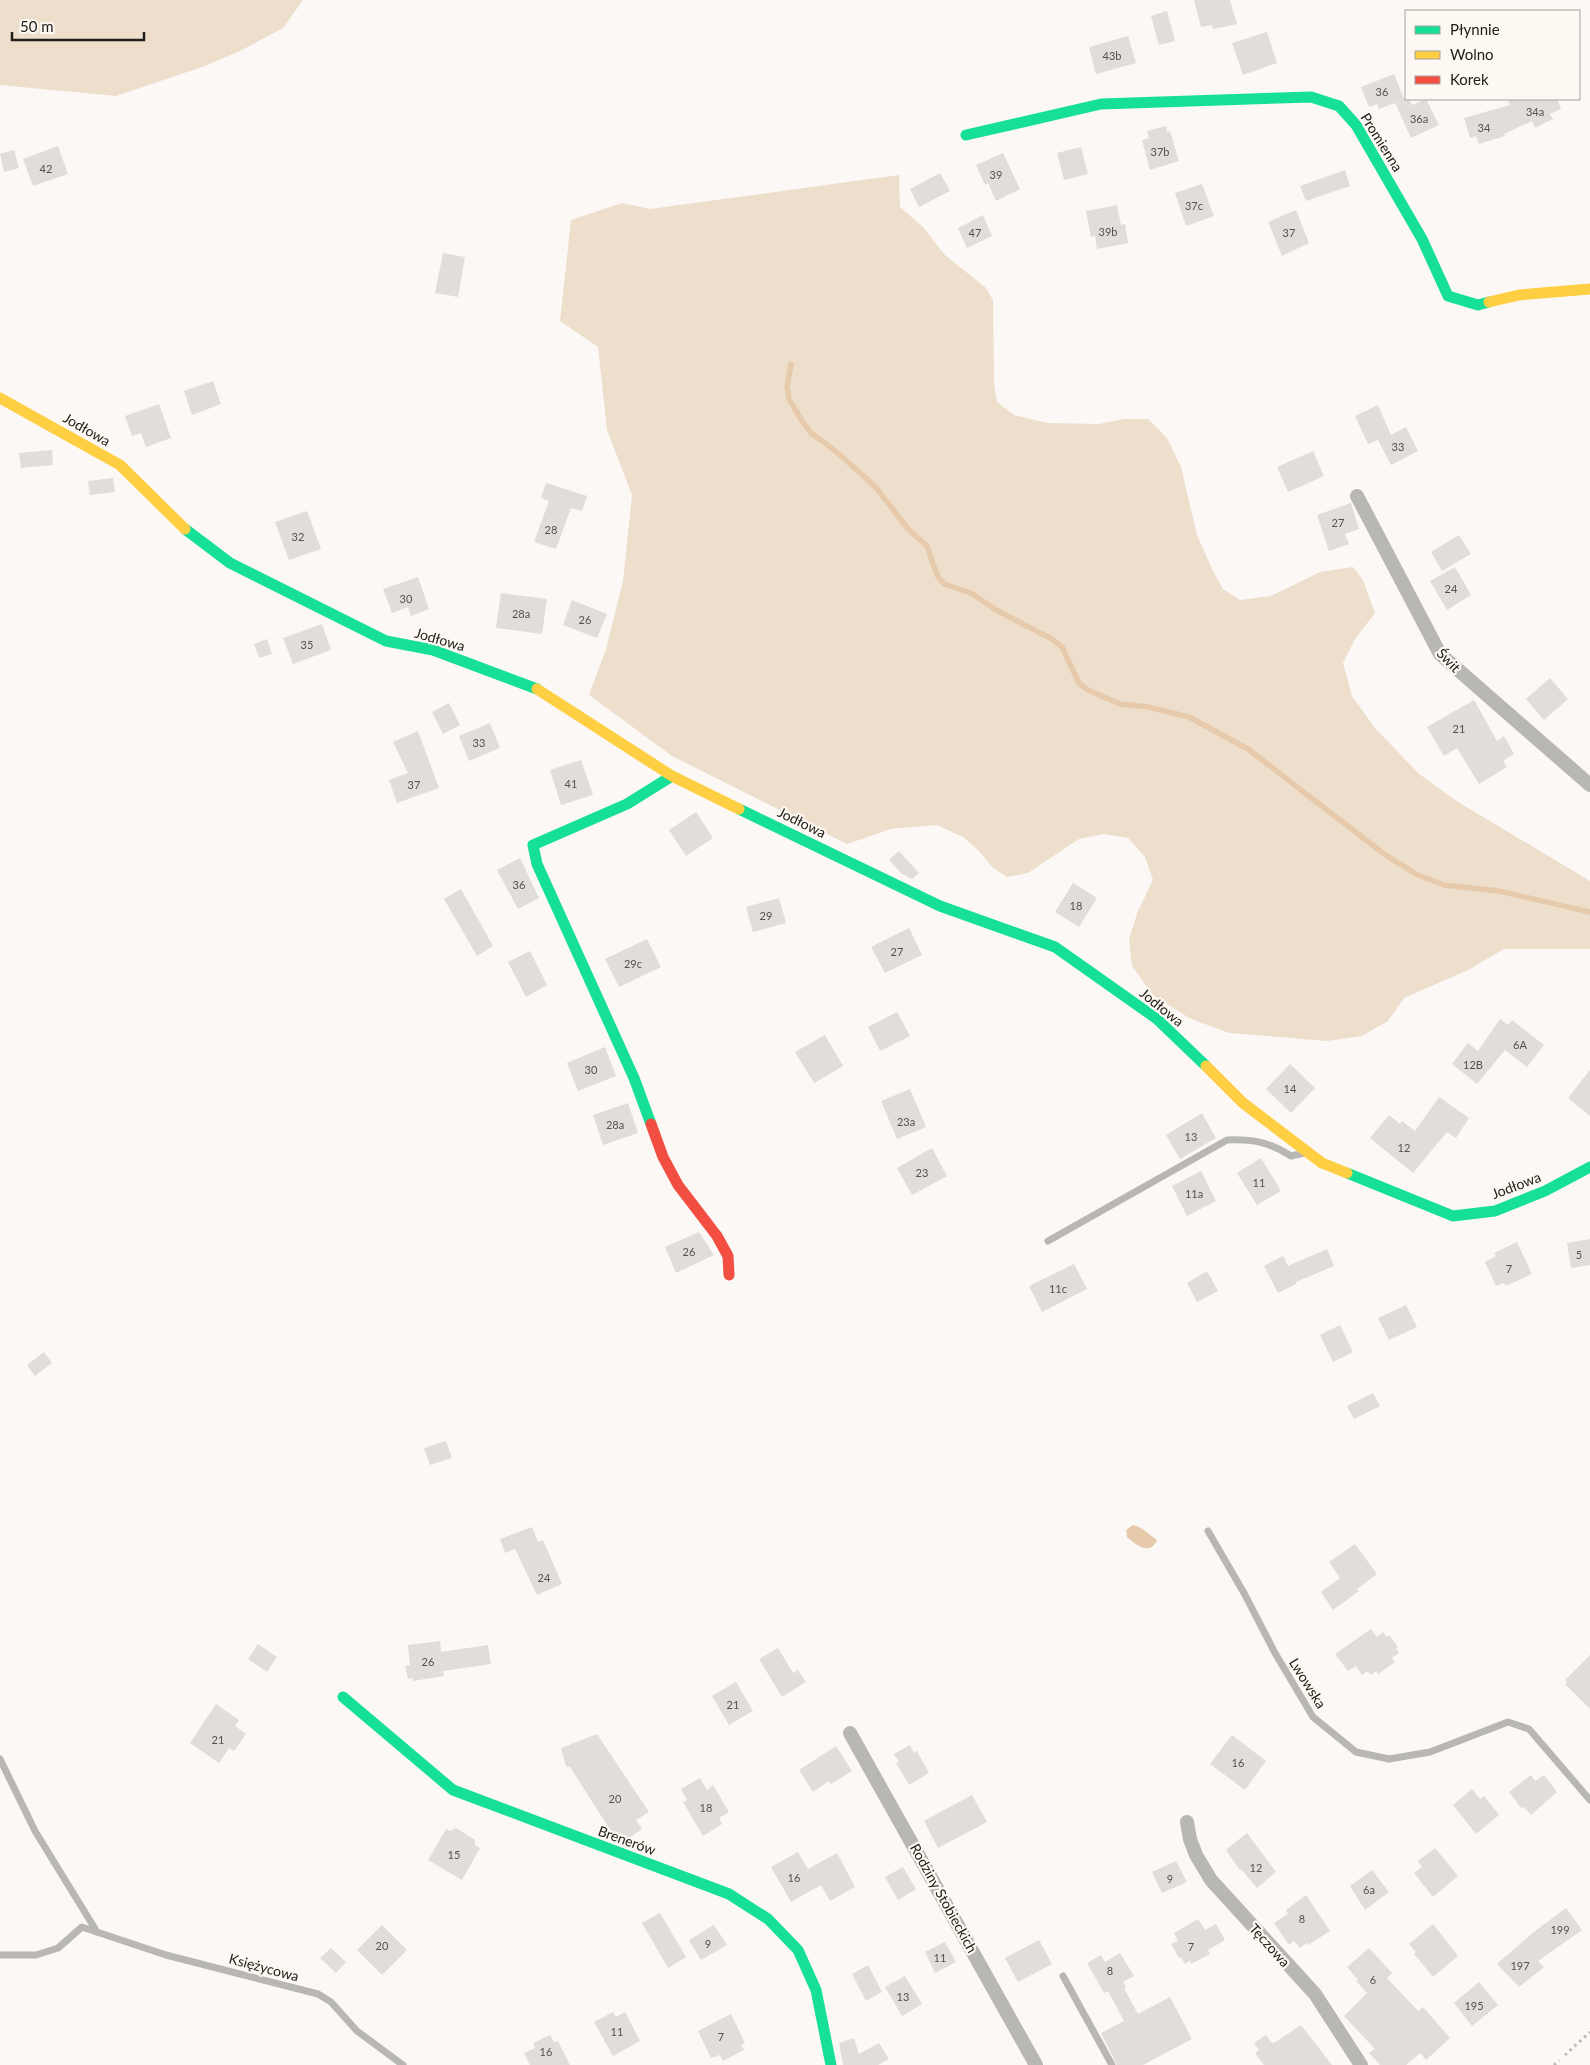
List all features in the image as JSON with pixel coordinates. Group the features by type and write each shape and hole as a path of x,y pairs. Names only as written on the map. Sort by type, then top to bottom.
{"street":[{"name":"Promienna","path":"966,135 1100,104 1311,97 1339,106 1356,125 1422,239 1448,296 1478,305 1519,295 1590,289"},
{"name":"Jodłowa","path":"0,398 120,465 189,533 230,563 386,641 433,650 534,687 672,776 940,906 1055,947 1157,1019 1243,1103 1322,1163 1453,1216 1494,1211 1545,1191 1590,1167"},
{"name":"Świt","path":"1357,496 1440,654 1590,785"},
{"path":"672,776 627,804 533,845 537,864 634,1078 663,1157 678,1185 721,1243 728,1256 729,1275"},
{"name":"Brenerów","path":"343,1697 453,1790 729,1894 768,1919 798,1950 816,1990 831,2065"},
{"name":"Rodziny Stobieckich","path":"850,1733 1036,2065"},
{"name":"Tęczowa","path":"1187,1822 1190,1839 1196,1855 1211,1880 1314,1994 1361,2065"}],"lane":[{"path":"1048,1241 1227,1140 1250,1139 1276,1147 1291,1156 1307,1152"},
{"name":"Lwowska","path":"1208,1531 1244,1593 1275,1653 1313,1717 1356,1752 1389,1759 1430,1752 1508,1722 1529,1729 1590,1800"},
{"path":"0,1759 35,1831 98,1932"},
{"name":"Księżycowa","path":"0,1955 36,1955 58,1948 82,1927 166,1954 318,1994 331,2002 357,2031 403,2065"},
{"path":"1063,1976 1112,2065"}],"path":[{"path":"1565,2055 1590,2032"},
{"path":"1554,2065 1559,2060"}],"shaded area":[{"path":"0,0 303,0 283,28 240,51 205,66 116,96 0,85"},
{"path":"899,175 900,207 923,227 945,255 986,288 993,300 994,382 997,402 1014,415 1047,423 1099,424 1124,419 1148,419 1167,438 1181,467 1197,535 1213,571 1223,589 1240,600 1271,596 1320,572 1353,567 1363,580 1375,613 1355,639 1343,663 1352,696 1375,728 1418,773 1458,802 1590,881 1590,949 1504,949 1468,970 1404,998 1388,1021 1362,1036 1327,1041 1229,1033 1189,1018 1153,995 1132,966 1129,939 1138,911 1153,880 1145,857 1128,838 1104,834 1079,839 1028,873 1007,877 993,868 978,850 963,837 937,825 891,829 847,844 672,756 589,695 606,649 623,581 632,495 607,430 598,347 560,321 571,220 622,203 650,209"},
{"path":"1133,1525 1141,1528 1157,1540 1154,1545 1143,1548 1127,1537 1126,1530"}],"building":[{"path":"1194,0 1230,0 1237,24 1213,29 1212,25 1201,27"},
{"path":"1167,11 1175,41 1159,45 1151,16"},
{"path":"1267,32 1277,63 1243,75 1232,43"},
{"path":"1128,36 1136,63 1096,74 1089,47"},
{"path":"1394,74 1404,99 1410,100 1412,105 1426,100 1439,125 1411,138 1395,103 1379,109 1377,104 1369,107 1361,87"},
{"path":"1508,100 1557,100 1561,109 1550,114 1553,119 1535,128 1532,121 1504,134 1505,136 1479,144 1476,136 1470,138 1464,118 1510,105"},
{"path":"1166,126 1167,132 1170,131 1179,161 1150,170 1142,140 1149,138 1147,131"},
{"path":"58,146 68,174 33,186 23,159"},
{"path":"1081,147 1088,174 1064,180 1057,153"},
{"path":"14,150 19,168 4,172 0,154"},
{"path":"1003,153 1020,189 996,201 988,183 985,185 976,165"},
{"path":"1345,170 1350,186 1306,201 1300,186"},
{"path":"940,173 950,191 919,207 910,189"},
{"path":"1202,184 1214,216 1186,226 1175,193"},
{"path":"1117,205 1121,225 1125,224 1128,243 1097,249 1095,236 1091,237 1086,211"},
{"path":"1296,210 1309,243 1282,256 1268,222"},
{"path":"983,215 992,236 967,248 958,228"},
{"path":"443,253 465,257 458,297 435,293"},
{"path":"213,381 221,404 192,415 184,391"},
{"path":"159,404 171,438 146,447 141,433 132,436 125,416"},
{"path":"1378,405 1391,435 1406,427 1418,451 1391,465 1378,440 1368,444 1355,416"},
{"path":"52,450 53,465 21,468 19,453"},
{"path":"1313,451 1324,476 1288,492 1277,467"},
{"path":"113,478 115,492 90,495 88,481"},
{"path":"546,483 587,496 582,511 571,508 556,549 534,542 549,501 541,498"},
{"path":"1351,503 1359,529 1345,534 1349,544 1329,551 1317,515"},
{"path":"307,511 321,549 289,560 275,522"},
{"path":"1459,535 1471,554 1442,571 1431,552"},
{"path":"1455,567 1471,595 1447,610 1430,581"},
{"path":"418,577 429,609 411,616 408,607 392,613 383,589"},
{"path":"501,593 547,599 542,634 496,628"},
{"path":"572,600 607,614 597,638 563,625"},
{"path":"322,624 331,650 293,664 283,638"},
{"path":"267,639 272,654 259,658 254,644"},
{"path":"1550,678 1568,699 1544,720 1526,699"},
{"path":"1474,700 1497,741 1504,736 1514,754 1503,761 1507,767 1479,784 1457,748 1444,756 1427,727"},
{"path":"449,703 460,725 443,734 432,712"},
{"path":"490,723 500,748 469,761 459,736"},
{"path":"418,731 439,788 397,803 389,780 408,773 393,742"},
{"path":"581,760 593,795 561,805 550,770"},
{"path":"696,812 713,838 686,856 669,830"},
{"path":"899,851 919,873 912,879 902,874 889,860"},
{"path":"520,858 539,898 518,909 497,870"},
{"path":"1073,883 1097,898 1079,927 1055,912"},
{"path":"461,889 493,946 477,956 444,899"},
{"path":"779,898 786,923 753,932 746,907"},
{"path":"909,928 922,955 885,973 871,947"},
{"path":"647,939 661,967 619,987 605,959"},
{"path":"530,951 547,985 526,997 508,962"},
{"path":"897,1012 910,1036 880,1051 868,1027"},
{"path":"1500,1019 1508,1025 1512,1020 1544,1045 1527,1067 1505,1050 1477,1084 1452,1064 1468,1043 1478,1051"},
{"path":"825,1035 843,1066 814,1083 795,1052"},
{"path":"605,1047 616,1076 578,1091 567,1063"},
{"path":"1290,1064 1315,1088 1291,1113 1266,1089"},
{"path":"1590,1070 1590,1116 1568,1098"},
{"path":"910,1089 926,1127 897,1139 881,1101"},
{"path":"1439,1097 1469,1118 1456,1138 1447,1132 1413,1173 1370,1138 1389,1115 1400,1124 1402,1121 1415,1131"},
{"path":"628,1103 638,1133 603,1145 593,1115"},
{"path":"1202,1113 1216,1138 1180,1159 1166,1135"},
{"path":"932,1148 947,1176 912,1195 897,1168"},
{"path":"1261,1158 1281,1191 1257,1205 1237,1173"},
{"path":"1201,1171 1216,1201 1187,1216 1172,1186"},
{"path":"699,1232 714,1255 676,1273 665,1247"},
{"path":"1590,1239 1590,1265 1571,1268 1567,1243"},
{"path":"1517,1242 1532,1274 1506,1286 1504,1283 1496,1286 1485,1262 1496,1256 1494,1253"},
{"path":"1327,1249 1334,1266 1296,1282 1296,1284 1278,1293 1264,1266 1283,1256 1288,1266"},
{"path":"1074,1264 1087,1289 1042,1312 1029,1286"},
{"path":"1207,1271 1218,1291 1197,1302 1187,1283"},
{"path":"1406,1305 1417,1327 1389,1340 1378,1318"},
{"path":"1340,1325 1353,1352 1333,1362 1320,1335"},
{"path":"44,1352 52,1363 35,1376 27,1365"},
{"path":"1373,1393 1380,1406 1354,1419 1347,1406"},
{"path":"446,1441 452,1458 430,1465 424,1448"},
{"path":"532,1527 538,1542 543,1540 562,1584 537,1595 515,1549 505,1553 500,1539"},
{"path":"1355,1544 1377,1574 1357,1589 1359,1591 1333,1610 1321,1592 1340,1578 1329,1562"},
{"path":"1371,1629 1377,1637 1383,1632 1387,1637 1389,1635 1398,1647 1396,1648 1399,1653 1392,1658 1395,1662 1378,1674 1376,1671 1371,1675 1367,1671 1362,1675 1356,1666 1348,1671 1335,1654"},
{"path":"440,1641 441,1652 488,1645 491,1664 443,1671 444,1676 413,1681 412,1678 408,1679 405,1666 410,1665 408,1645"},
{"path":"258,1644 277,1657 267,1672 248,1659"},
{"path":"778,1648 793,1673 798,1670 806,1682 782,1697 759,1659"},
{"path":"1590,1655 1590,1709 1565,1684 1567,1682 1565,1680"},
{"path":"736,1682 753,1711 729,1725 712,1696"},
{"path":"216,1704 239,1720 235,1726 246,1734 234,1751 229,1748 219,1763 190,1743"},
{"path":"597,1734 649,1812 636,1820 642,1829 623,1842 617,1834 614,1836 570,1767 566,1766 561,1748"},
{"path":"1232,1735 1266,1761 1245,1790 1210,1764"},
{"path":"910,1745 914,1753 917,1751 929,1773 909,1785 896,1763 899,1762 894,1754"},
{"path":"836,1746 852,1771 831,1784 829,1781 813,1792 799,1770"},
{"path":"1531,1775 1535,1781 1544,1775 1557,1792 1531,1815 1524,1807 1521,1808 1509,1792"},
{"path":"700,1778 707,1790 713,1785 729,1812 719,1818 722,1824 703,1836 683,1802 687,1800 681,1789"},
{"path":"1472,1789 1480,1799 1484,1796 1499,1815 1476,1834 1453,1805"},
{"path":"972,1795 987,1822 938,1848 924,1821"},
{"path":"456,1828 475,1840 475,1845 480,1848 462,1880 428,1860 446,1829 450,1831"},
{"path":"1247,1833 1276,1872 1257,1888 1239,1869 1226,1850"},
{"path":"1435,1848 1458,1876 1433,1897 1414,1873 1422,1867 1418,1861"},
{"path":"798,1852 808,1869 837,1853 855,1887 830,1901 821,1885 791,1902 771,1867"},
{"path":"1176,1861 1187,1882 1162,1893 1152,1872"},
{"path":"903,1867 916,1889 898,1900 885,1877"},
{"path":"1372,1870 1389,1892 1365,1910 1350,1886"},
{"path":"1306,1895 1330,1931 1300,1948 1294,1941 1289,1945 1274,1923 1288,1914 1286,1910"},
{"path":"1566,1908 1582,1930 1538,1961 1544,1967 1519,1987 1497,1964 1535,1931"},
{"path":"660,1913 686,1957 668,1968 642,1923"},
{"path":"1198,1919 1205,1930 1216,1924 1225,1940 1208,1950 1210,1954 1191,1964 1190,1961 1185,1964 1171,1944 1178,1941 1174,1933"},
{"path":"1433,1924 1458,1956 1433,1977 1414,1954 1416,1952 1409,1944"},
{"path":"382,1925 407,1950 382,1975 357,1950"},
{"path":"714,1925 727,1945 701,1960 689,1940"},
{"path":"1039,1940 1052,1964 1018,1982 1005,1958"},
{"path":"945,1942 956,1962 935,1973 925,1952"},
{"path":"331,1948 346,1962 336,1973 320,1958"},
{"path":"1369,1948 1392,1973 1387,1978 1418,2011 1423,2007 1450,2038 1426,2060 1420,2053 1406,2065 1380,2065 1369,2053 1375,2049 1344,2016 1367,1993 1347,1967"},
{"path":"1120,1953 1134,1976 1123,1982 1126,1987 1124,1988 1138,2014 1170,1997 1192,2039 1143,2065 1117,2065 1101,2033 1124,2021 1108,1991 1104,1993 1087,1963 1101,1955 1105,1962"},
{"path":"868,1965 882,1992 866,2001 852,1974"},
{"path":"905,1976 922,2004 902,2016 885,1987"},
{"path":"1479,1982 1498,2005 1472,2026 1454,2003"},
{"path":"613,2012 616,2017 625,2012 640,2041 613,2056 594,2022"},
{"path":"731,2014 745,2043 741,2045 744,2050 723,2061 720,2055 711,2058 698,2031"},
{"path":"1301,2025 1332,2065 1264,2065 1255,2053 1259,2050 1254,2043 1266,2035 1274,2043"},
{"path":"550,2035 554,2042 558,2041 570,2065 530,2065 524,2053 535,2048 533,2043"},
{"path":"854,2038 859,2054 879,2043 889,2059 878,2065 843,2065 839,2043"}],"waterway":[{"path":"791,364 787,387 789,399 804,424 811,433 833,449 867,479 908,529 927,546 937,575 944,584 971,593 996,610 1052,639 1062,647 1079,683 1088,690 1120,704 1148,707 1189,717 1248,749 1384,854 1416,874 1444,885 1499,891 1590,912"}],"traffic: fast":[{"path":"966,135 1101,104 1311,97 1339,106 1356,125 1422,239 1448,296 1478,305 1489,302"},
{"path":"185,529 230,563 386,641 433,650 537,689"},
{"path":"651,1124 634,1078 537,864 533,845 627,804 672,776"},
{"path":"739,809 940,906 1055,947 1157,1019 1206,1066"},
{"path":"1347,1173 1453,1216 1495,1211 1545,1191 1590,1167"},
{"path":"343,1697 453,1790 729,1894 768,1919 798,1950 816,1990 831,2065"}],"traffic: slow":[{"path":"1489,302 1519,295 1590,289"},
{"path":"0,398 120,465 185,529"},
{"path":"537,689 672,776 739,809"},
{"path":"1206,1066 1243,1103 1322,1163 1347,1173"}],"traffic: jam":[{"path":"651,1124 663,1157 678,1185 717,1236 728,1256 729,1275"}]}
